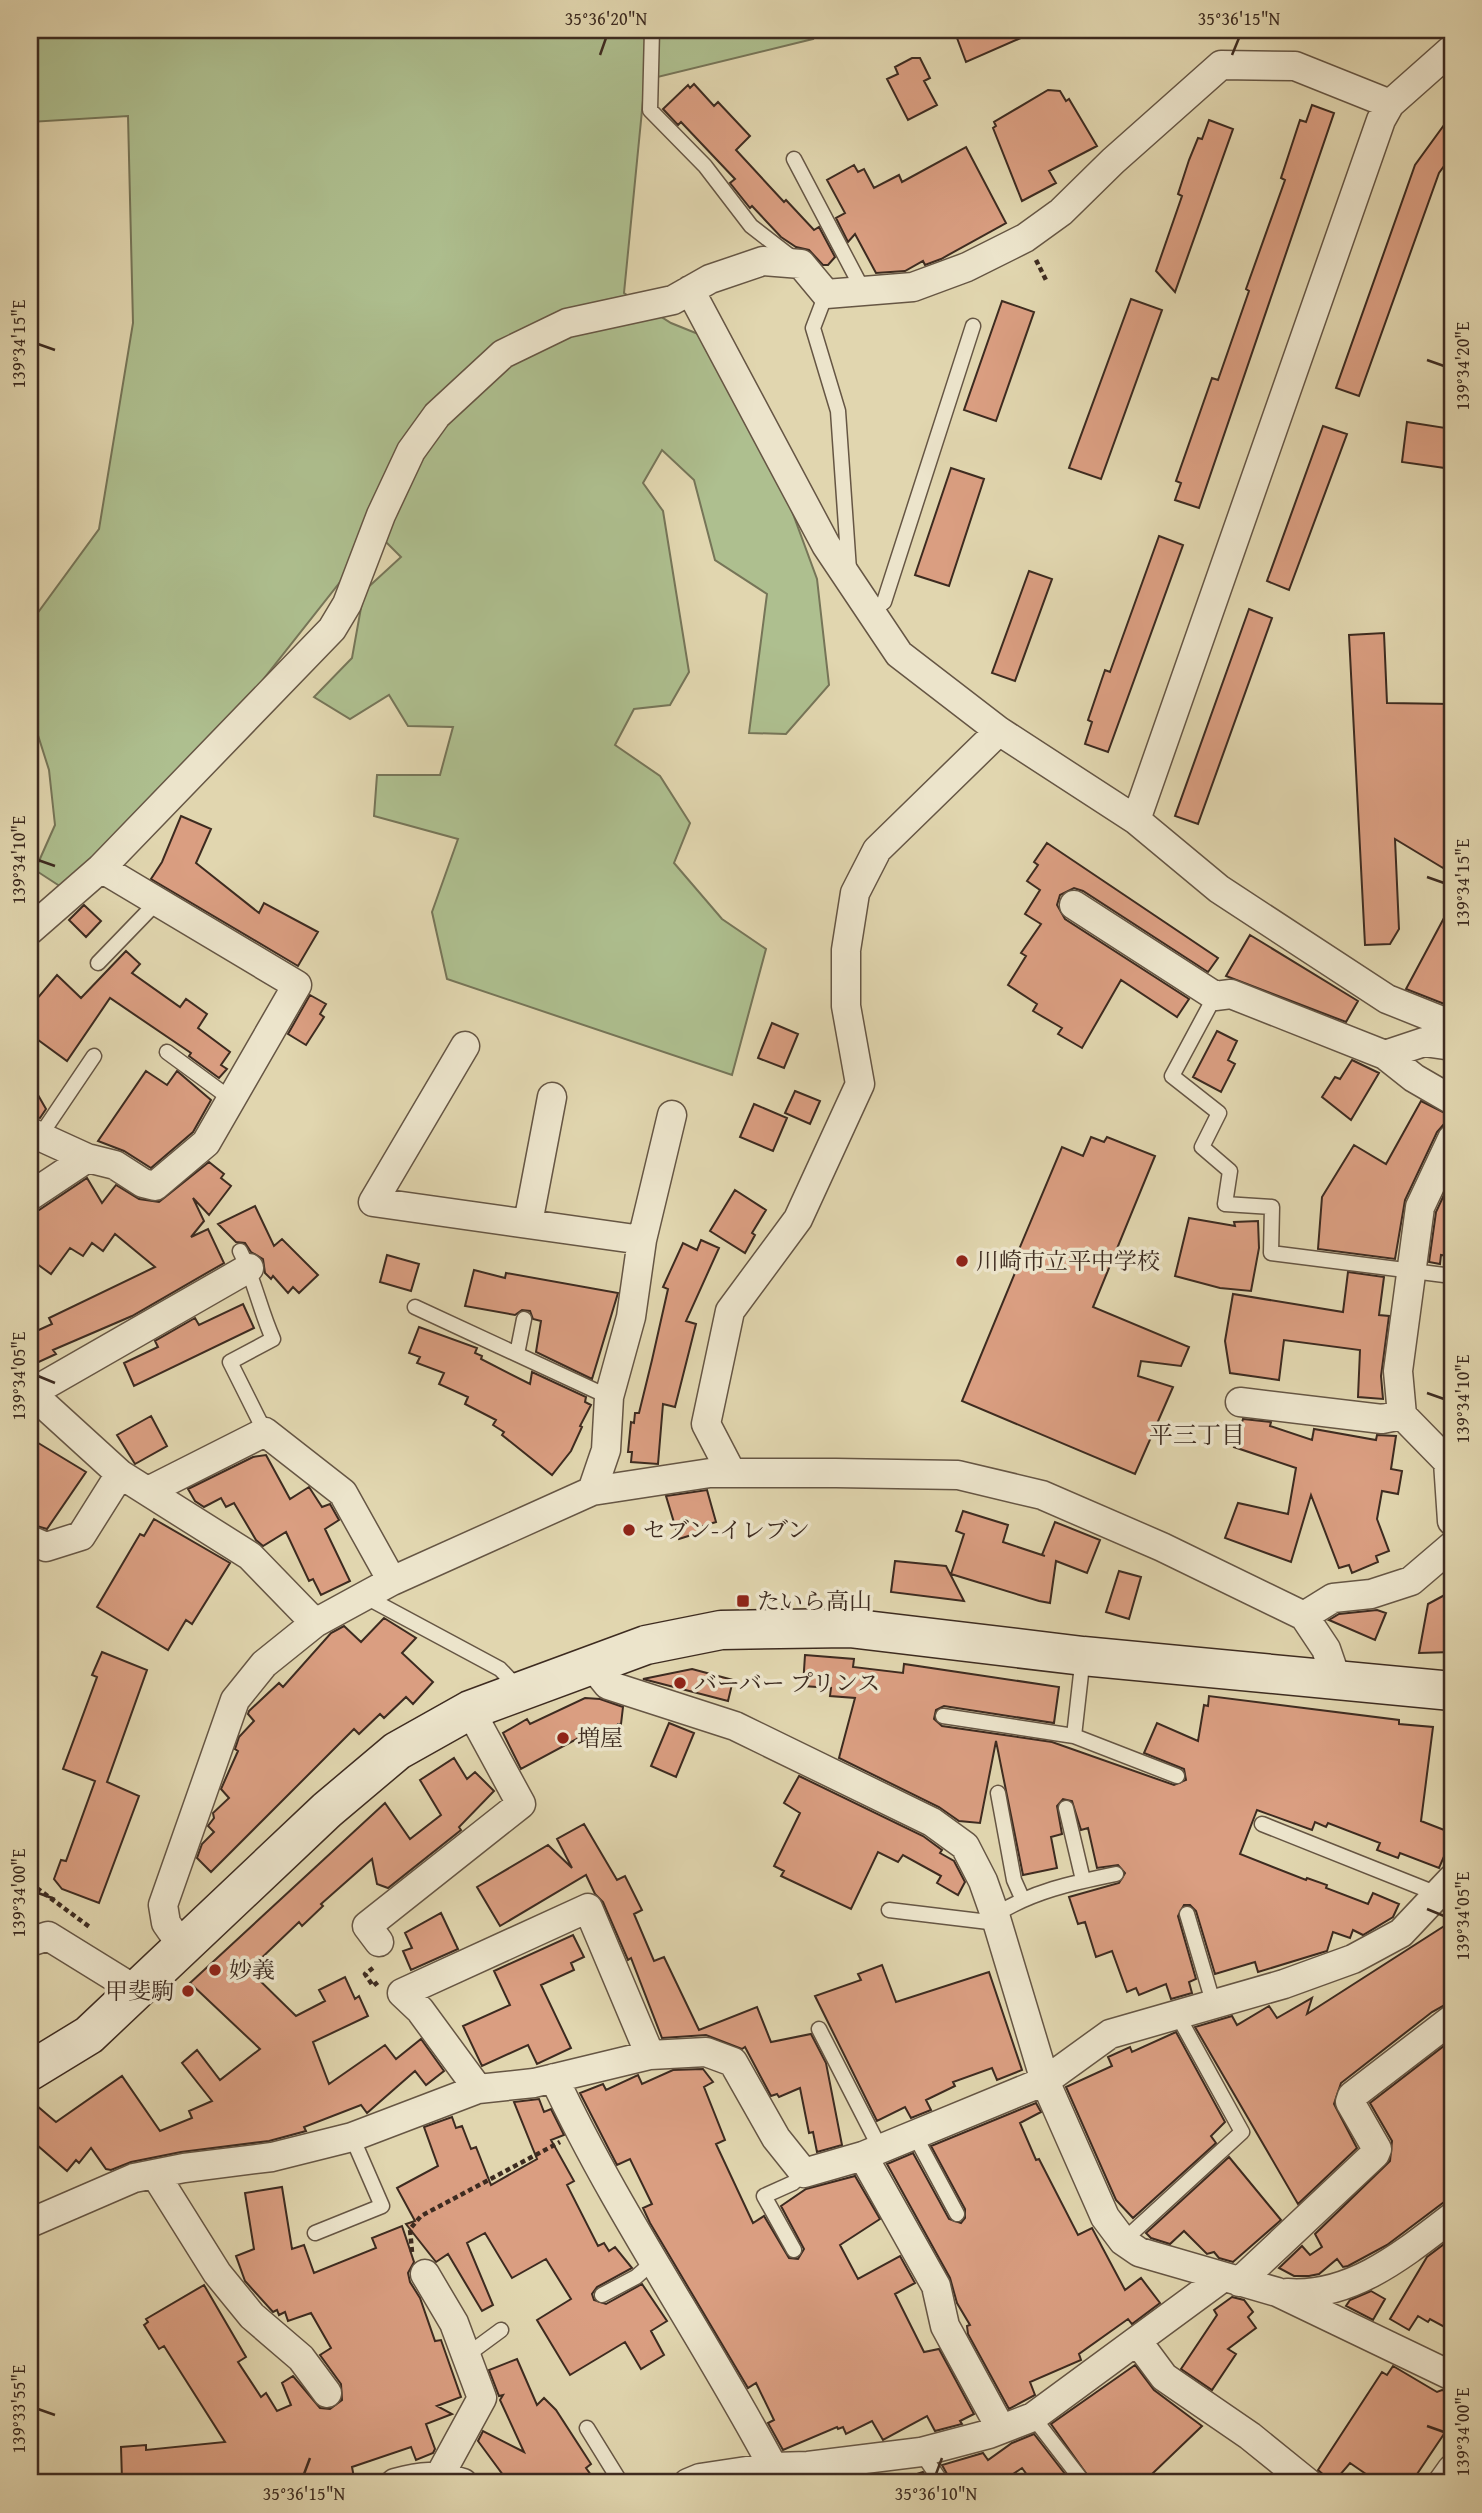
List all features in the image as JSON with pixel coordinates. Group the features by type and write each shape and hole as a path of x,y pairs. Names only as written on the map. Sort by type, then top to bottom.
{"street":[{"path":"1136,820 1390,104 1452,49"},
{"path":"30,930 101,868 332,629 347,604 411,451 437,415 503,354 567,323 673,300 710,279 763,261 801,264 826,294 913,287 967,267 1025,237 1061,212 1113,161 1221,65 1295,66 1390,104"},
{"path":"690,290 826,544 869,613 899,654 999,731 1136,820 1219,889 1387,999 1452,1025"},
{"path":"731,1472 706,1424 730,1311 798,1219 860,1084 846,1006 846,950 855,893 877,850 999,731"},
{"path":"35,1134 87,1158 114,1165 143,1183 155,1186 206,1143 297,985 101,868"},
{"path":"1074,905 1215,996 1231,994 1385,1055 1414,1078 1452,1101"},
{"path":"1385,1055 1424,1042 1452,1046"},
{"path":"465,1046 373,1202 642,1240"},
{"path":"528,1223 552,1097"},
{"path":"592,1490 606,1450 609,1397 631,1317 642,1240 671,1115"},
{"path":"1452,1139 1446,1168 1420,1207 1398,1371 1402,1415 1448,1462 1452,1521"},
{"path":"30,1196 87,1158"},
{"path":"244,1260 30,1393 120,1474 250,1556 315,1623"},
{"path":"1240,1402 1382,1419 1402,1415"},
{"path":"148,1491 265,1432 343,1493 393,1581"},
{"path":"182,1946 166,1923 163,1905 234,1700 264,1664 315,1623 393,1581 592,1490 671,1476 731,1472 958,1475 1042,1495 1162,1547 1304,1616 1326,1649 1336,1681"},
{"path":"30,1540 46,1547 82,1536 120,1474"},
{"path":"1304,1616 1333,1598 1371,1594 1411,1581 1452,1546"},
{"path":"30,2071 89,2035 327,1810 397,1751 470,1710 646,1645 721,1630 792,1626 898,1632 1083,1656 1452,1691"},
{"path":"591,1664 608,1685 735,1726 932,1822 965,1846 983,1881 996,1919 1045,2081 1105,2217 1123,2241 1139,2252 1277,2292 1309,2295 1334,2290 1406,2253 1452,2217"},
{"path":"379,1942 367,1926 521,1804 470,1710"},
{"path":"30,2223 134,2178 272,2157 352,2137 478,2089 554,2078 650,2055 706,2052 733,2062 776,2138 804,2173 872,2152 1045,2081 1110,2034 1178,2016 1213,2002 1284,1984 1353,1959 1401,1933 1446,1887"},
{"path":"478,2089 420,2010 402,1993 588,1909 650,2055"},
{"path":"30,1942 48,1936 137,1991"},
{"path":"688,2483 700,2478 772,2467 812,2475 921,2452 1001,2429 1032,2417 1231,2280 1375,2154 1377,2149 1350,2102 1352,2096 1452,2019"},
{"path":"554,2078 579,2133 653,2262 729,2384 772,2467"},
{"path":"872,2152 936,2287 945,2326 1001,2429"},
{"path":"155,2174 217,2273 252,2316 301,2358 327,2393"},
{"path":"395,2483 425,2474 451,2479 482,2398 454,2323 425,2274"},
{"path":"1277,2292 1452,2376"},
{"path":"1138,2342 1164,2377 1250,2436 1308,2483"},
{"path":"1442,2483 1452,2469"}],"lane":[{"path":"652,30 650,110 705,166 751,226 801,264"},
{"path":"794,159 864,292"},
{"path":"826,294 813,328 838,411 849,578"},
{"path":"869,613 884,602 973,326"},
{"path":"98,963 157,902"},
{"path":"1215,996 1172,1076 1219,1113 1202,1147 1230,1171 1225,1204 1272,1207 1271,1253 1452,1276"},
{"path":"167,1052 231,1099"},
{"path":"35,1134 94,1056"},
{"path":"244,1260 259,1308 273,1339 230,1362 265,1432"},
{"path":"415,1307 609,1397"},
{"path":"517,1354 524,1319"},
{"path":"366,1597 500,1669 520,1690"},
{"path":"1074,1736 1083,1656"},
{"path":"943,1716 1074,1736 1177,1776"},
{"path":"998,1793 1014,1880 1022,1898"},
{"path":"1066,1808 1083,1880"},
{"path":"1262,1824 1446,1887"},
{"path":"889,1910 996,1919 1022,1898 1057,1885 1116,1874"},
{"path":"1187,1914 1213,2002"},
{"path":"1123,2241 1242,2132 1178,2016"},
{"path":"819,2029 872,2152"},
{"path":"914,2134 957,2214"},
{"path":"315,2233 382,2206 352,2137"},
{"path":"794,2250 764,2196 793,2183 804,2173"},
{"path":"602,2295 636,2277 653,2262"},
{"path":"467,2355 501,2330"},
{"path":"1032,2417 1084,2483"},
{"path":"587,2428 621,2483"},
{"path":"921,2452 942,2483"}],"path":[{"path":"30,1883 94,1931"},
{"path":"410,2229 421,2216 579,2133"}],"green space":[{"path":"30,30 810,30 813,39 645,80 624,293 671,323 723,344 768,446 817,579 829,685 786,734 749,733 767,594 715,560 694,480 662,450 643,483 663,511 689,672 670,705 634,709 615,745 660,776 690,823 674,863 722,919 766,949 732,1075 447,979 432,912 458,839 374,816 377,775 440,775 453,727 408,726 389,695 350,719 314,697 352,658 364,591 401,557 378,534 236,714 72,894 35,870 55,825 49,770 30,710 30,630 34,618 99,529 133,323 128,116 30,122"}],"building":[{"path":"954,30 1039,30 966,62"},
{"path":"912,58 920,58 930,78 924,81 937,105 908,120 887,79 898,74 895,67"},
{"path":"694,84 714,106 718,102 750,136 736,150 814,230 819,227 835,257 828,265 823,265 809,250 796,247 781,237 752,206 750,208 730,183 735,179 681,122 678,125 663,109 688,85 690,88"},
{"path":"1048,90 1060,91 1066,101 1069,99 1097,146 1049,171 1056,183 1022,201 993,128 996,126 994,122"},
{"path":"1312,105 1334,113 1199,508 1175,500 1181,483 1176,481 1212,378 1218,380 1249,291 1246,289 1285,180 1281,178 1300,120 1306,122"},
{"path":"1452,114 1452,155 1439,173 1359,396 1336,388 1415,165"},
{"path":"1209,120 1233,129 1175,292 1156,271 1182,196 1178,194 1189,160 1198,138 1202,139"},
{"path":"966,147 1006,223 941,259 925,265 923,261 905,271 876,273 855,234 848,242 836,218 845,213 827,180 854,165 858,172 864,169 874,188 899,175 902,182"},
{"path":"1131,299 1162,310 1101,479 1069,468"},
{"path":"1002,301 1034,312 996,421 964,410"},
{"path":"1407,422 1452,429 1452,469 1402,462"},
{"path":"1323,426 1347,434 1289,590 1267,581"},
{"path":"951,468 984,479 949,586 915,575"},
{"path":"1159,536 1183,545 1108,752 1085,744 1092,722 1088,720 1105,670 1110,672"},
{"path":"1029,571 1052,579 1015,681 992,673"},
{"path":"1249,609 1272,618 1198,824 1175,816"},
{"path":"1384,633 1387,703 1452,704 1452,854 1443,868 1395,839 1399,929 1390,944 1365,945 1349,635"},
{"path":"181,816 211,829 196,863 259,913 264,903 318,932 298,966 151,879 162,862"},
{"path":"1047,843 1218,958 1208,972 1083,891 1074,888 1060,895 1057,905 1065,919 1189,999 1177,1017 1121,980 1082,1048 1058,1034 1062,1028 1033,1011 1037,1004 1008,985 1026,956 1021,953 1041,924 1025,914 1040,890 1027,881 1038,865 1034,862"},
{"path":"1452,903 1452,1007 1406,989"},
{"path":"84,905 101,921 86,937 69,920"},
{"path":"1250,935 1358,1001 1346,1022 1226,976"},
{"path":"126,951 140,964 132,973 180,1007 186,999 207,1014 198,1028 230,1052 221,1065 227,1069 219,1078 189,1056 191,1053 110,998 67,1061 30,1034 30,1007 57,975 81,998"},
{"path":"310,995 326,1004 320,1014 324,1017 306,1045 288,1034"},
{"path":"772,1023 798,1034 784,1068 758,1058"},
{"path":"1217,1031 1237,1041 1228,1060 1235,1064 1221,1092 1193,1077"},
{"path":"1352,1060 1379,1073 1351,1120 1322,1097 1335,1077 1340,1079"},
{"path":"146,1071 167,1085 177,1071 211,1100 193,1132 151,1168 124,1151 98,1141"},
{"path":"30,1081 46,1109 40,1118 30,1116"},
{"path":"795,1091 820,1101 810,1124 785,1113"},
{"path":"1421,1101 1451,1116 1437,1132 1405,1200 1395,1259 1318,1249 1322,1197 1354,1145 1386,1164"},
{"path":"754,1104 787,1118 773,1151 740,1137"},
{"path":"1091,1137 1104,1142 1107,1137 1155,1156 1093,1307 1189,1347 1181,1366 1141,1361 1138,1376 1173,1387 1135,1474 962,1401 1017,1268 1012,1266 1062,1147 1083,1156"},
{"path":"209,1162 224,1174 221,1178 231,1186 209,1215 193,1198 204,1221 191,1237 208,1229 224,1263 132,1316 53,1350 56,1354 30,1366 30,1334 52,1324 49,1318 155,1267 115,1234 103,1251 92,1243 83,1256 70,1248 51,1274 30,1259 30,1212 39,1210 87,1178 102,1203 116,1185 139,1199 159,1202"},
{"path":"1450,1182 1452,1228 1448,1256 1441,1255 1440,1264 1429,1262 1436,1212"},
{"path":"735,1190 766,1210 752,1233 755,1235 745,1253 710,1231"},
{"path":"255,1206 274,1246 282,1239 318,1275 299,1293 293,1287 288,1293 273,1276 271,1279 265,1273 263,1259 251,1252 245,1243 236,1242 218,1224"},
{"path":"1189,1218 1235,1226 1234,1222 1258,1221 1259,1248 1251,1291 1220,1288 1175,1276"},
{"path":"701,1240 719,1248 686,1321 696,1324 675,1407 663,1404 658,1464 631,1462 632,1452 628,1452 631,1422 634,1423 635,1413 639,1413 652,1360 668,1289 663,1287 683,1243 697,1250"},
{"path":"387,1255 419,1264 411,1291 380,1282"},
{"path":"474,1270 505,1278 506,1273 618,1293 592,1379 536,1352 541,1321 533,1319 530,1311 522,1310 515,1315 465,1306"},
{"path":"1348,1272 1384,1277 1379,1315 1389,1316 1381,1376 1383,1399 1358,1397 1360,1350 1284,1340 1279,1380 1230,1373 1225,1341 1233,1294 1343,1312"},
{"path":"243,1304 254,1328 134,1386 124,1363 158,1347 155,1341 195,1318 199,1325"},
{"path":"419,1327 477,1348 475,1353 482,1356 481,1359 530,1384 532,1372 586,1397 585,1402 591,1405 580,1426 582,1427 571,1451 552,1475 502,1435 504,1432 493,1425 496,1420 465,1404 468,1397 439,1384 444,1373 417,1363 420,1357 409,1353"},
{"path":"151,1416 167,1446 135,1464 117,1435"},
{"path":"1243,1419 1271,1422 1270,1426 1312,1440 1314,1429 1376,1440 1377,1435 1396,1436 1391,1469 1402,1471 1398,1494 1382,1491 1377,1519 1389,1551 1376,1556 1378,1562 1352,1573 1349,1565 1339,1568 1311,1495 1291,1562 1225,1538 1238,1503 1288,1514 1296,1468 1234,1447"},
{"path":"30,1438 86,1472 47,1529 30,1524"},
{"path":"266,1455 290,1499 309,1487 322,1507 330,1504 339,1520 325,1529 350,1581 321,1595 313,1579 309,1581 286,1532 263,1546 256,1540 234,1503 226,1507 221,1498 204,1507 195,1501 188,1489 253,1457"},
{"path":"707,1490 716,1522 703,1526 704,1531 679,1539 666,1496"},
{"path":"963,1511 1008,1525 1003,1542 1042,1555 1055,1522 1100,1540 1087,1573 1056,1561 1050,1603 1039,1601 951,1574 964,1534 956,1531"},
{"path":"154,1519 230,1563 192,1624 186,1620 168,1650 97,1607 140,1534 144,1536"},
{"path":"895,1561 946,1566 964,1601 891,1592"},
{"path":"1119,1571 1141,1577 1129,1619 1106,1612"},
{"path":"1452,1591 1452,1652 1419,1653 1428,1604"},
{"path":"1377,1610 1386,1613 1375,1640 1329,1620 1339,1614"},
{"path":"384,1618 416,1638 402,1653 433,1682 413,1704 406,1697 384,1718 380,1714 359,1734 354,1729 211,1872 197,1858 202,1844 214,1832 208,1826 214,1818 213,1813 229,1798 221,1789 238,1751 235,1749 239,1737 254,1721 248,1714 249,1711 279,1683 283,1687 331,1633 344,1626 361,1642"},
{"path":"102,1652 147,1670 107,1782 139,1796 99,1903 62,1889 54,1879 61,1860 66,1861 95,1781 63,1769 97,1677 92,1675"},
{"path":"805,1655 854,1659 853,1667 903,1673 904,1664 1059,1687 1054,1723 944,1706 936,1710 934,1719 942,1726 1052,1742 1174,1785 1186,1780 1184,1769 1144,1753 1157,1723 1198,1741 1204,1705 1208,1706 1209,1696 1399,1720 1399,1724 1433,1727 1421,1821 1452,1833 1452,1838 1439,1868 1400,1853 1398,1858 1377,1850 1380,1843 1328,1823 1326,1827 1315,1822 1312,1830 1257,1810 1240,1854 1306,1880 1307,1878 1327,1885 1326,1888 1368,1904 1373,1893 1399,1904 1393,1917 1363,1935 1353,1930 1350,1938 1333,1932 1327,1951 1258,1972 1255,1962 1215,1974 1196,1911 1190,1905 1184,1905 1178,1916 1196,1979 1189,1982 1192,1993 1171,1999 1166,1984 1139,1995 1136,1988 1127,1992 1112,1951 1096,1957 1085,1922 1078,1924 1069,1897 1119,1883 1125,1873 1118,1865 1097,1868 1088,1828 1081,1830 1072,1801 1063,1799 1057,1806 1062,1834 1051,1837 1057,1868 1023,1875 996,1741 980,1823 959,1821 939,1807 839,1758 855,1698 830,1696 831,1688 803,1686"},
{"path":"692,1669 733,1680 728,1701 643,1679"},
{"path":"585,1698 600,1699 623,1707 621,1724 618,1724 611,1745 598,1737 584,1735 521,1769 503,1733 527,1719 530,1724"},
{"path":"669,1723 694,1733 676,1777 651,1766"},
{"path":"454,1758 467,1779 475,1772 494,1791 459,1827 461,1830 388,1888 377,1884 372,1859 321,1904 323,1906 302,1926 299,1922 249,1970 296,2016 325,2001 319,1990 345,1977 355,1999 359,1996 368,2016 313,2042 329,2084 385,2045 396,2059 421,2039 444,2071 426,2085 415,2071 367,2113 361,2105 304,2127 306,2131 269,2141 181,2152 131,2162 111,2170 106,2169 91,2148 79,2163 76,2160 67,2171 30,2139 30,2100 56,2122 122,2076 160,2131 192,2118 189,2111 212,2101 182,2063 197,2050 220,2080 260,2049 190,1983 385,1803 410,1839 441,1815 420,1780"},
{"path":"799,1776 923,1836 942,1850 940,1853 954,1861 965,1882 958,1895 937,1883 941,1876 903,1855 898,1862 878,1852 851,1909 781,1876 784,1871 774,1866 800,1813 784,1803"},
{"path":"584,1824 617,1880 625,1876 642,1910 634,1914 654,1961 664,1957 699,2030 757,2007 771,2042 811,2034 826,2063 842,2145 817,2152 813,2132 809,2133 800,2088 779,2097 777,2094 771,2096 745,2047 742,2049 706,2035 662,2038 631,1958 628,1960 603,1902 595,1894 586,1875 500,1926 477,1887 548,1845 572,1868 557,1839"},
{"path":"441,1913 458,1949 411,1970 403,1951 412,1948 405,1933"},
{"path":"1452,1921 1452,2001 1432,2012 1341,2083 1334,2104 1357,2148 1298,2204 1195,2027 1232,2016 1237,2025 1269,2006 1277,2018 1312,1998 1307,2014"},
{"path":"573,1935 584,1957 571,1963 574,1970 541,1985 571,2048 537,2064 528,2045 482,2066 463,2026 510,2005 494,1971"},
{"path":"882,1965 896,2002 989,1972 1022,2070 997,2080 992,2068 953,2082 955,2086 926,2100 931,2110 911,2118 905,2107 877,2121 815,1996 861,1980 858,1974"},
{"path":"1176,2032 1225,2122 1211,2136 1216,2143 1133,2218 1116,2200 1066,2087 1112,2066 1108,2057 1130,2047 1132,2052"},
{"path":"1449,2042 1452,2046 1452,2196 1387,2245 1348,2266 1343,2267 1337,2259 1319,2274 1309,2276 1294,2276 1279,2268 1302,2246 1310,2255 1322,2247 1315,2234 1390,2161 1392,2141 1370,2103"},
{"path":"703,2069 713,2082 704,2087 725,2140 716,2144 753,2223 764,2216 789,2258 798,2259 804,2249 781,2206 806,2189 855,2176 880,2219 840,2245 858,2279 900,2256 915,2283 895,2294 924,2352 939,2349 974,2414 960,2421 962,2424 935,2431 927,2416 883,2440 872,2421 846,2434 843,2427 837,2427 783,2450 768,2423 774,2420 756,2383 748,2388 650,2223 643,2208 652,2204 630,2159 617,2165 580,2093 603,2084 606,2090 638,2075 642,2084 673,2070"},
{"path":"539,2099 544,2112 551,2109 564,2135 551,2140 574,2181 567,2185 598,2246 604,2243 609,2251 615,2247 632,2268 597,2287 592,2294 594,2300 606,2304 642,2284 667,2321 651,2331 664,2355 641,2369 625,2342 570,2375 537,2320 571,2299 546,2259 512,2278 485,2233 467,2243 493,2305 482,2311 448,2254 436,2262 406,2224 415,2221 397,2188 438,2166 424,2127 452,2117 456,2128 462,2126 471,2149 476,2147 491,2185 537,2159 514,2102"},
{"path":"1036,2103 1041,2112 1020,2123 1036,2160 1039,2159 1078,2235 1092,2228 1125,2290 1141,2278 1160,2303 1132,2324 1128,2319 1079,2354 1081,2360 1030,2382 1035,2395 1009,2409 968,2334 967,2326 970,2325 957,2303 950,2278 887,2164 913,2153 949,2219 961,2223 965,2218 965,2209 931,2146"},
{"path":"1229,2157 1281,2220 1233,2262 1219,2258 1214,2252 1207,2254 1184,2231 1170,2244 1151,2238 1146,2233"},
{"path":"282,2187 292,2249 304,2245 314,2273 376,2248 372,2238 402,2226 414,2262 408,2273 410,2282 420,2298 435,2341 441,2340 461,2397 437,2406 452,2414 426,2424 435,2449 433,2453 416,2460 411,2447 352,2467 355,2483 167,2483 167,2477 122,2480 121,2447 146,2445 146,2450 225,2442 164,2346 159,2349 144,2325 148,2322 146,2319 204,2285 246,2357 238,2362 261,2397 266,2393 277,2411 291,2405 282,2383 293,2376 320,2408 330,2409 342,2400 341,2384 320,2355 331,2348 311,2313 288,2321 285,2312 279,2315 277,2310 273,2312 245,2281 236,2256 254,2249 245,2193"},
{"path":"1452,2238 1452,2331 1418,2316 1409,2330 1390,2319 1427,2257"},
{"path":"1371,2291 1385,2299 1373,2320 1346,2306 1350,2300"},
{"path":"1232,2297 1244,2300 1253,2312 1248,2317 1256,2328 1228,2349 1236,2354 1212,2390 1181,2369 1217,2315 1214,2310"},
{"path":"517,2359 537,2405 544,2398 556,2410 591,2464 586,2468 591,2475 581,2483 509,2483 478,2441 483,2431 524,2452 500,2400 503,2395 499,2396 489,2370"},
{"path":"1135,2365 1154,2390 1202,2426 1152,2474 1161,2483 1093,2483 1051,2424"},
{"path":"1393,2366 1437,2392 1452,2392 1452,2422 1411,2483 1379,2483 1350,2463 1333,2483 1318,2470 1382,2372 1387,2375"},
{"path":"1034,2434 1072,2483 1033,2483 1022,2468 1003,2481 1005,2483 952,2483 942,2465 983,2453 988,2460 1012,2443"},
{"path":"923,2472 931,2483 899,2483 899,2480"}],"place":[{"name":"川崎市立平中学校","path":"962,1261"},
{"name":"セブン-イレブン","path":"629,1530"},
{"name":"たいら高山","path":"743,1601"},
{"name":"バーバー プリンス","path":"680,1683"},
{"name":"増屋","path":"563,1738"},
{"name":"妙義","path":"215,1970"},
{"name":"甲斐駒","path":"188,1991"}],"district":[{"name":"平三丁目","path":"1197,1435"}]}
